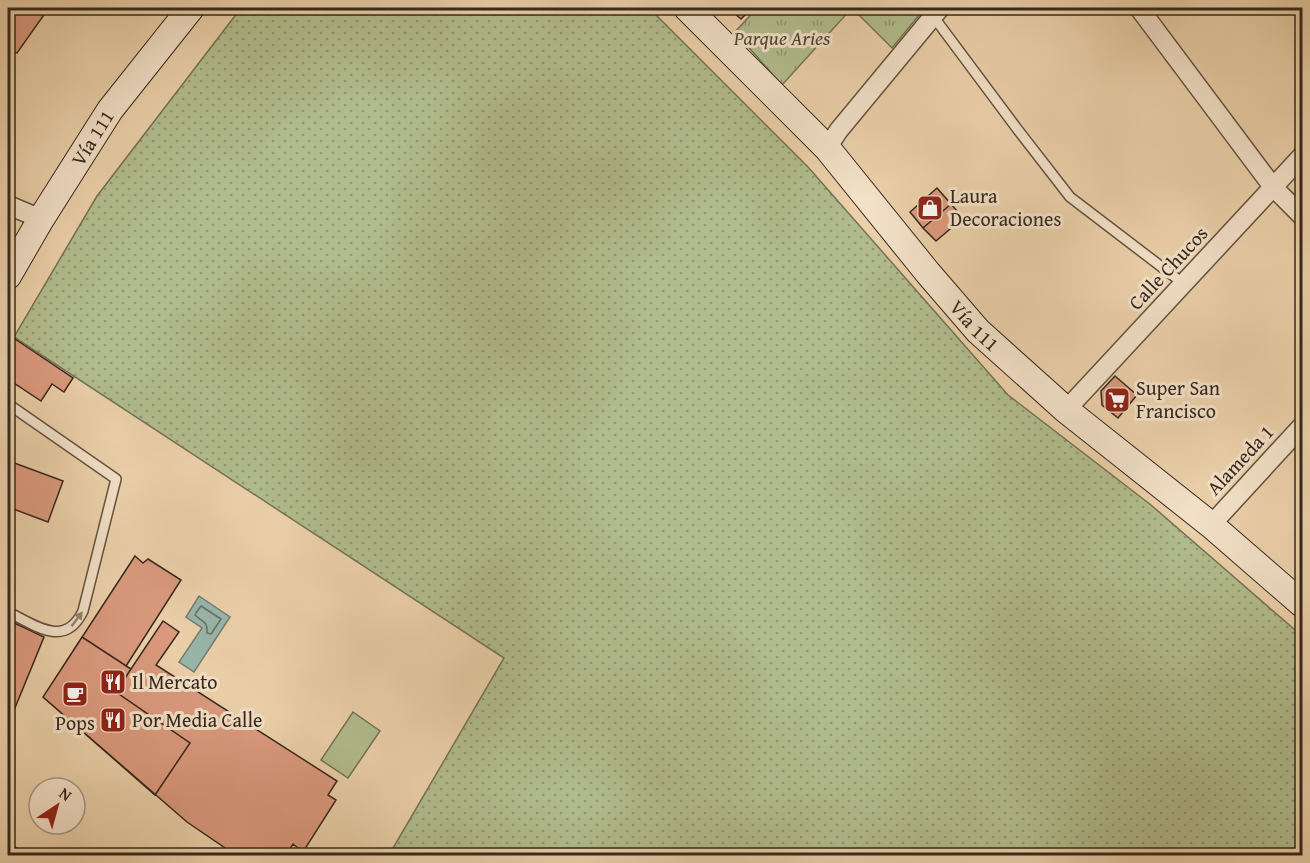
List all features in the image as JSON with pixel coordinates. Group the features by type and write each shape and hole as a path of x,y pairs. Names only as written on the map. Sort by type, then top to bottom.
{"main road":[{"name":"Vía 111","path":"8,276 110,110 191,8"},
{"name":"Vía 111","path":"687,8 827,148 978,331 1066,410 1211,525 1302,604"}],"street":[{"path":"1139,8 1273,187 1302,216"},
{"path":"827,148 839,130 937,12"},
{"name":"Calle Chucos","path":"1066,410 1302,156"},
{"path":"8,205 41,219"},
{"name":"Alameda 1","path":"1211,525 1302,426"}],"lane":[{"path":"937,12 1018,130 1070,197 1184,284"},
{"path":"8,404 116,479 83,611 78,622 68,630 56,632 44,629 8,612"}],"green space":[{"path":"241,8 649,8 808,167 1008,395 1151,505 1302,636 1302,855 389,855 504,658 14,337 97,196"},
{"name":"Parque Aries","path":"757,8 852,8 782,85 735,32"},
{"path":"852,8 925,8 892,48"},
{"path":"353,712 380,731 348,778 321,760"}],"water":[{"path":"199,596 230,617 194,672 179,662 202,628 186,617"}],"building":[{"path":"8,8 41,8 46,12 17,53 8,51"},
{"path":"728,8 752,8 741,19"},
{"name":"Laura Decoraciones","path":"937,188 951,204 923,228 910,212"},
{"path":"951,204 963,218 936,241 923,228"},
{"path":"15,339 73,378 64,392 52,384 41,401 8,379 8,350"},
{"name":"Super San Francisco","path":"1115,376 1137,395 1118,418 1102,405 1101,391"},
{"path":"9,461 63,481 48,522 8,507"},
{"path":"135,556 143,563 148,559 181,580 126,666 131,669 163,621 179,632 156,665 337,781 328,795 336,800 303,852 293,844 285,856 237,856 187,822 43,697"},
{"path":"8,620 44,637 10,720 8,719"},
{"name":"Por Media Calle","path":"82,637 131,669 116,692 190,743 155,795 43,697"},
{"path":"8,844 33,856 8,856"}],"place":[{"name":"Laura Decoraciones","path":"930,208"},
{"name":"Super San Francisco","path":"1117,400"},
{"name":"Il Mercato","path":"113,682"},
{"name":"Pops","path":"75,694"},
{"name":"Por Media Calle","path":"113,720"}]}
